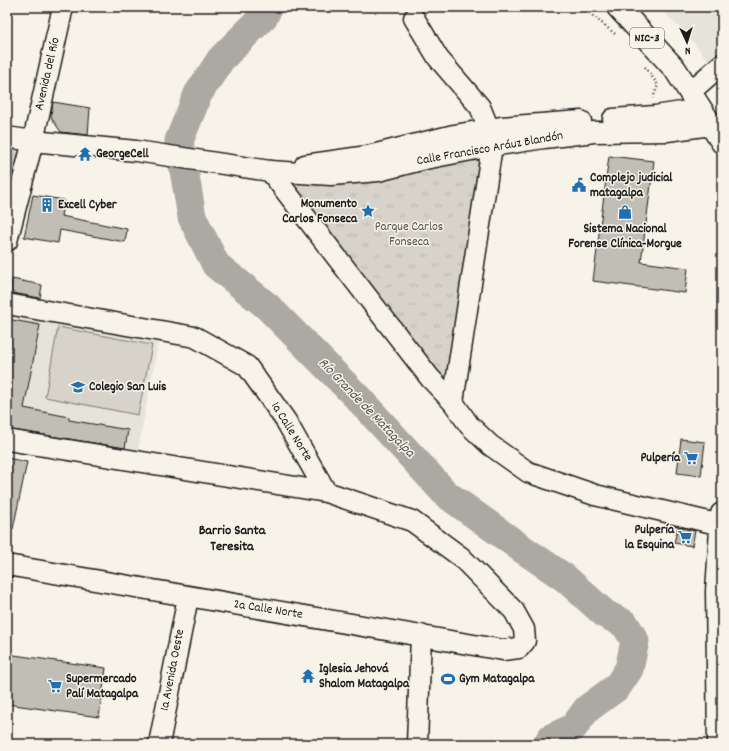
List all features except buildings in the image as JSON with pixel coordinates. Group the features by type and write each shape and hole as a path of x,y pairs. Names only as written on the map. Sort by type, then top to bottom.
{"main road":[{"name":"NIC-3","path":"618,7 675,69 706,117"},
{"path":"719,744 717,598 722,521"}],"street":[{"name":"Avenida del Río","path":"7,241 33,141 63,7"},
{"path":"414,18 438,58 480,107 491,138 453,402"},
{"path":"706,117 722,64"},
{"name":"Calle Francisco Aráuz Blandón","path":"33,141 136,151 270,171 368,156 454,135 491,138 594,132 667,131 706,117"},
{"path":"7,137 33,141"},
{"path":"270,171 430,378 453,402 469,425 490,446 528,472 595,495 722,521"},
{"name":"1a Calle Norte","path":"7,304 195,337 247,366 286,421 326,492"},
{"path":"7,440 326,492"},
{"name":"2a Calle Norte","path":"7,565 503,650 519,648 525,641 524,629 514,611 461,557 412,521 326,492"},
{"name":"1a Avenida Oeste","path":"159,744 188,597"},
{"path":"418,744 421,635"}],"path":[{"path":"588,7 586,10 620,38"},
{"path":"645,66 658,86 652,100"}],"shaded area":[{"path":"659,7 722,7 722,81 719,73 693,42"},
{"name":"Colegio San Luis","path":"7,311 159,339 136,460 7,436"}],"green space":[{"name":"Parque Carlos Fonseca","path":"492,146 453,402 270,171"},
{"path":"7,147 25,149 7,214"},
{"path":"58,327 152,345 138,415 45,397"}],"waterway":[{"name":"Río Grande de Matagalpa","path":"268,7 264,16 221,59 198,94 179,141 192,217 216,265 267,306 358,398 446,494 565,578 605,614 625,624 635,641 629,669 617,687 587,709 573,728 551,738 547,744"}],"place":[{"name":"GeorgeCell","path":"85,154"},
{"name":"Complejo judicial matagalpa","path":"579,185"},
{"name":"Excell Cyber","path":"47,205"},
{"name":"Monumento Carlos Fonseca","path":"368,211"},
{"name":"Sistema Nacional Forense Clínica-Morgue","path":"625,212"},
{"name":"Colegio San Luis","path":"78,387"},
{"name":"Pulpería","path":"691,458"},
{"name":"Pulpería la Esquina","path":"685,537"},
{"name":"Iglesia Jehová Shalom Matagalpa","path":"308,676"},
{"name":"Gym Matagalpa","path":"448,679"},
{"name":"Supermercado Palí Matagalpa","path":"55,686"}],"district":[{"name":"Barrio Santa Teresita","path":"232,540"}]}
